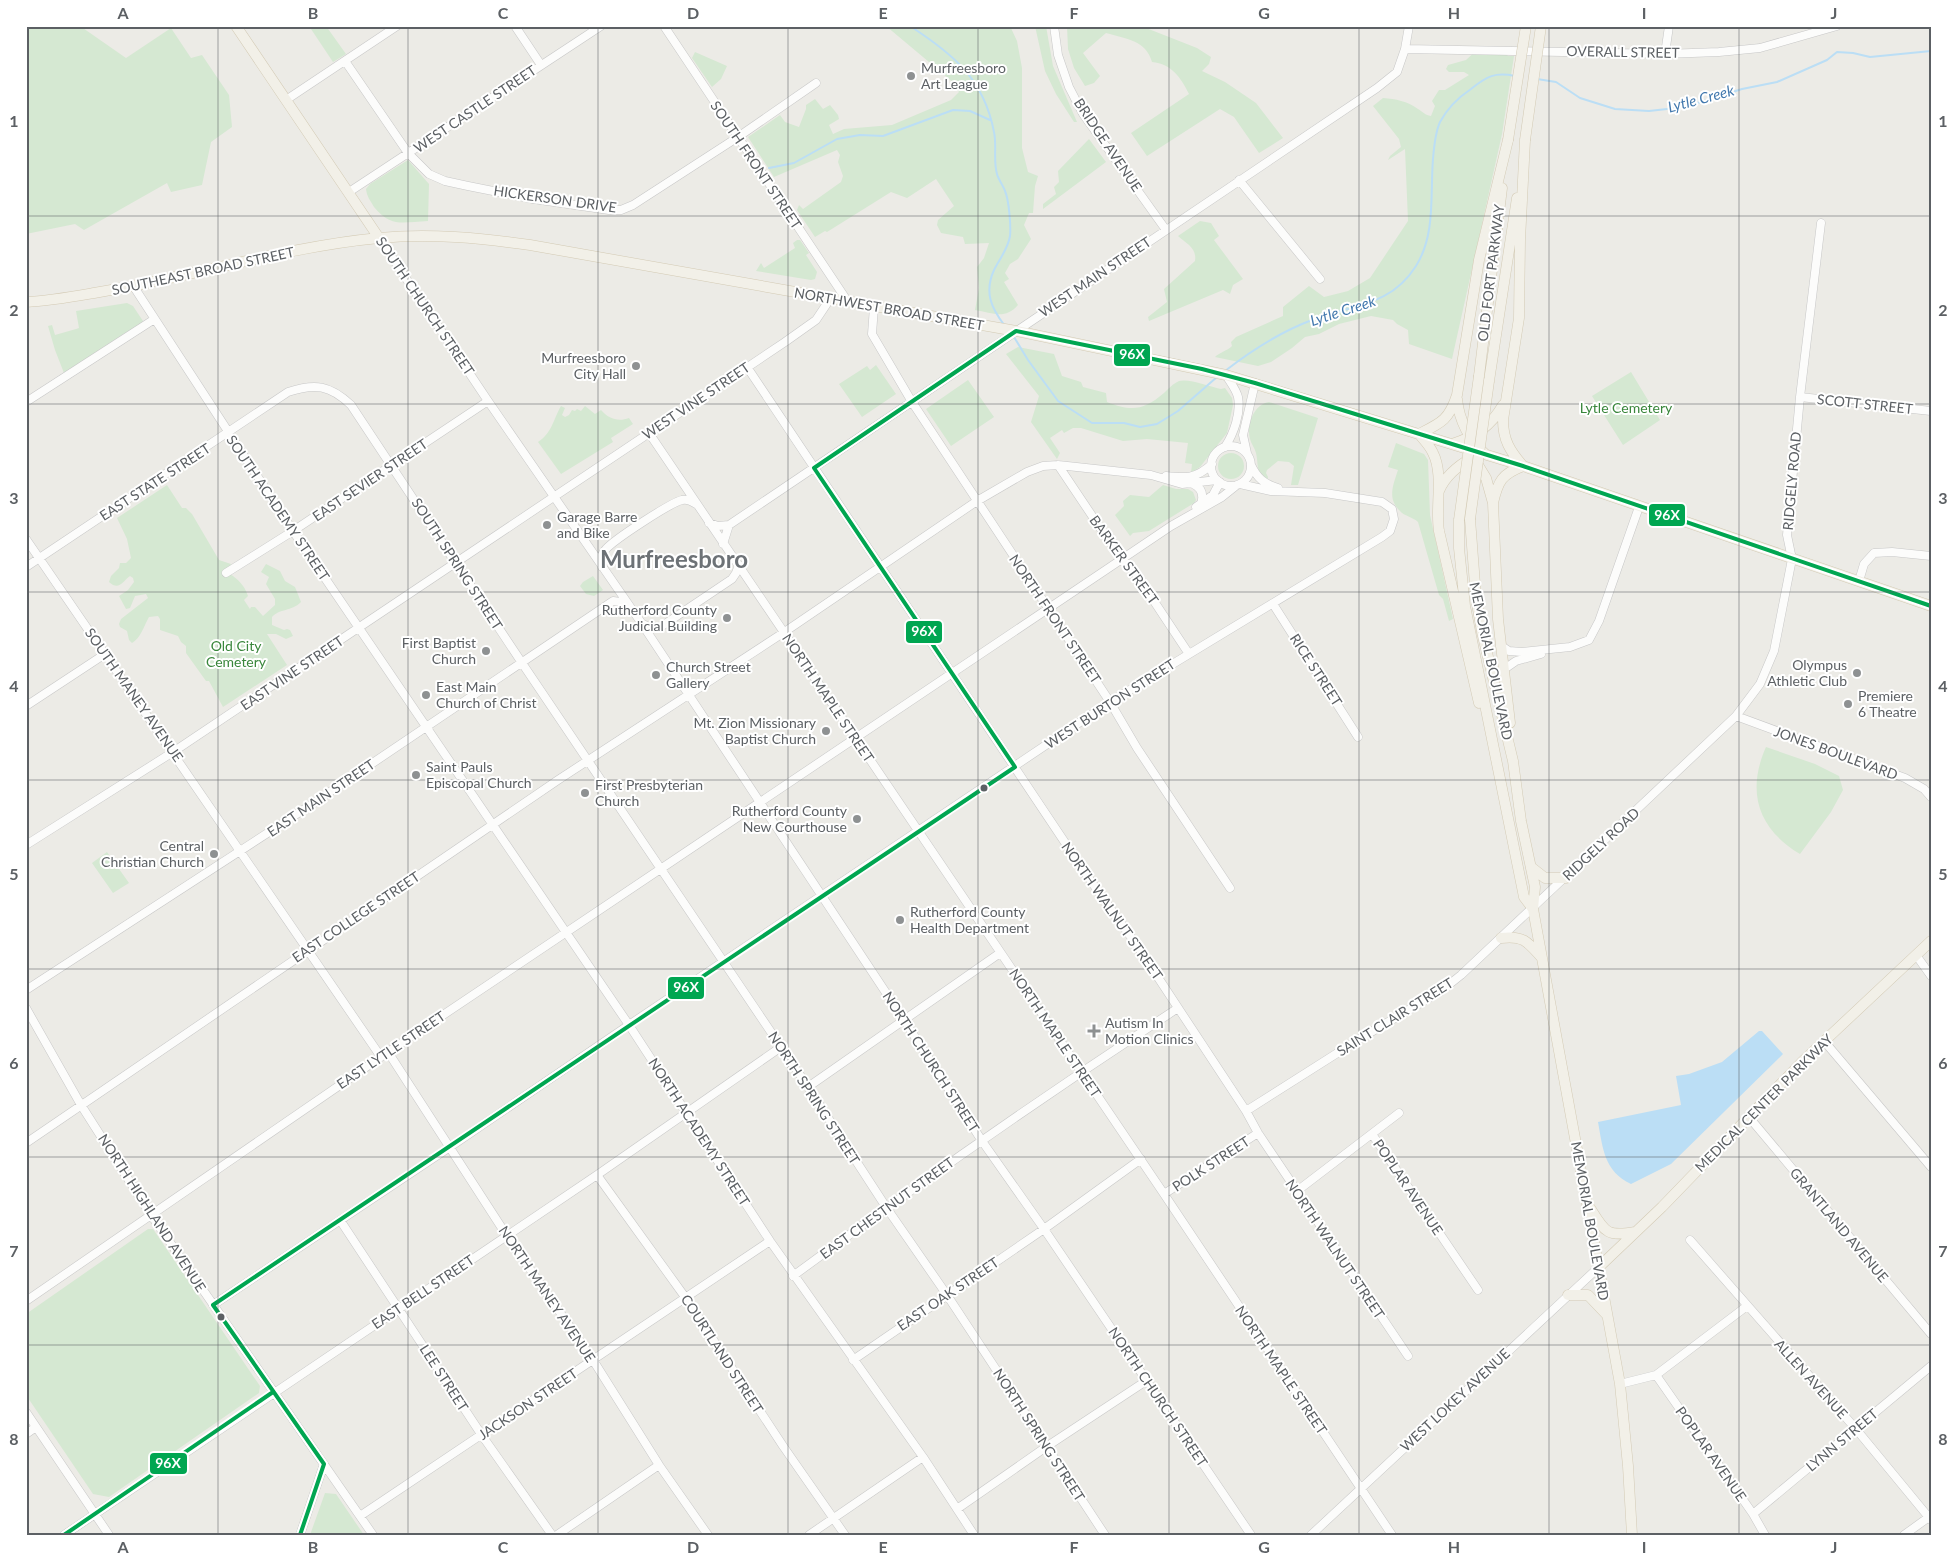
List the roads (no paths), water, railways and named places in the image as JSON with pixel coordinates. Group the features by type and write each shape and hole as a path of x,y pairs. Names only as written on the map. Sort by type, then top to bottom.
{"main road":[{"name":"SOUTH CHURCH STREET","path":"236,26 380,238"},
{"name":"OLD FORT PARKWAY","path":"1459,520 1508,140 1526,26"},
{"name":"OLD FORT PARKWAY","path":"1489,381 1541,26"},
{"path":"1504,798 1471,674 1439,531 1436,508 1439,491 1434,454 1419,434 1447,418 1457,395 1479,260 1508,140"},
{"path":"1493,503 1501,480 1513,470 1523,466 1511,452 1504,438 1503,420 1504,403 1519,318 1520,240 1525,140"},
{"name":"NORTHWEST BROAD STREET","path":"380,238 429,236 479,238 520,244 1033,334 1202,369 1255,383 1523,466 1931,606"},
{"name":"SOUTHEAST BROAD STREET","path":"26,302 134,287 311,248 380,238"},
{"name":"MEMORIAL BOULEVARD","path":"1489,381 1470,519 1476,598 1482,632 1513,762 1521,821 1535,887 1533,909 1620,1384 1632,1535"},
{"path":"1439,491 1449,476 1459,466 1473,458 1486,455 1471,438 1461,418 1457,395"},
{"path":"1452,444 1471,438 1493,420 1504,403"},
{"path":"1452,444 1466,451 1473,458 1486,478 1493,503 1500,644 1513,762"},
{"name":"MEMORIAL BOULEVARD","path":"1459,520 1459,548 1465,606 1524,898 1533,909"},
{"path":"1531,867 1545,878 1566,878"},
{"path":"1501,938 1512,937 1522,939 1542,958"},
{"name":"MEDICAL CENTER PARKWAY","path":"1599,1267 1662,1207 1748,1116 1824,1041 1931,941"},
{"path":"1588,1204 1602,1227 1616,1235 1636,1231"},
{"path":"1568,1295 1588,1295 1608,1315"}],"street":[{"path":"286,100 397,26"},
{"path":"515,26 541,65"},
{"name":"SOUTH FRONT STREET","path":"664,26 848,302"},
{"name":"BRIDGE AVENUE","path":"1054,26 1058,55 1069,87 1083,114 1166,230"},
{"name":"WEST MAIN STREET","path":"729,525 1378,88 1397,72 1405,49 1409,26"},
{"path":"1665,54 1669,26"},
{"name":"OVERALL STREET","path":"1405,49 1665,54 1719,52 1760,48 1837,26"},
{"name":"WEST CASTLE STREET","path":"349,192 597,28"},
{"name":"HICKERSON DRIVE","path":"346,61 408,153 429,174 444,181 533,199 609,210 621,210 633,205 738,137 816,83"},
{"path":"1240,180 1320,279"},
{"name":"RIDGELY ROAD","path":"1533,909 1736,716 1760,684 1774,651 1792,559 1787,534 1800,397 1821,224"},
{"name":"SOUTH CHURCH STREET","path":"380,238 488,401 615,586"},
{"name":"SOUTH ACADEMY STREET","path":"134,287 153,320 292,531 425,728"},
{"name":"WEST VINE STREET","path":"554,496 816,320 830,299"},
{"path":"874,307 872,334 912,402"},
{"path":"26,402 153,320"},
{"name":"NORTH WALNUT STREET","path":"747,367 1088,877 1138,947 1246,1111 1258,1133 1408,1356"},
{"path":"1159,477 1195,476 1212,464 1216,453 1225,447 1231,438 1238,406 1236,392 1226,375"},
{"path":"1255,383 1243,435 1245,447 1255,474 1264,482 1285,490"},
{"name":"EAST STATE STREET","path":"26,567 228,434 288,392 303,387 316,386 327,388 340,394 351,405 392,466"},
{"name":"SCOTT STREET","path":"1800,397 1931,411"},
{"name":"EAST SEVIER STREET","path":"226,573 392,466 488,401"},
{"name":"NORTH FRONT STREET","path":"912,402 1230,888"},
{"path":"648,433 684,482 709,524 718,526 729,525 723,544"},
{"path":"1225,447 1236,446 1248,455"},
{"path":"1212,464 1214,475 1218,481"},
{"name":"EAST COLLEGE STREET","path":"26,1143 491,825 783,633 978,501 1026,472 1043,466 1058,465 1122,471 1159,477"},
{"name":"BARKER STREET","path":"1058,465 1121,560 1130,565 1189,654"},
{"path":"1171,526 1222,497 1249,474 1251,465"},
{"name":"SOUTH SPRING STREET","path":"392,466 522,662"},
{"path":"1159,477 1177,483 1193,484 1218,481 1231,486 1238,484 1271,491 1285,490"},
{"path":"1171,526 1213,495 1218,481"},
{"path":"1193,484 1201,490 1200,504"},
{"name":"WEST BURTON STREET","path":"213,1305 1110,702 1382,538 1392,527 1394,514 1389,506 1378,500 1285,490"},
{"name":"EAST VINE STREET","path":"26,845 173,752 554,496"},
{"path":"604,571 601,565 602,556 606,548 672,504 689,500 696,504"},
{"path":"1500,644 1507,650 1514,652 1577,646 1588,640 1599,622 1638,506"},
{"name":"NORTH MAPLE STREET","path":"709,524 739,565 783,633 1164,1194 1392,1535"},
{"name":"EAST LYTLE STREET","path":"26,1301 660,868 1171,526"},
{"name":"SOUTH MANEY AVENUE","path":"26,539 241,851"},
{"path":"1858,581 1864,564 1874,553 1892,552 1931,556"},
{"path":"640,621 650,628 662,626 732,579 739,565"},
{"path":"615,586 613,601 628,603"},
{"name":"NORTH CHURCH STREET","path":"615,586 904,1020 982,1141 1044,1229 1251,1535"},
{"name":"EAST MAIN STREET","path":"26,990 241,851 613,601"},
{"name":"RICE STREET","path":"1273,604 1358,737"},
{"path":"1503,670 1516,661 1549,650"},
{"path":"26,706 105,654"},
{"name":"NORTH SPRING STREET","path":"522,662 808,1087 886,1207 947,1295 1105,1535"},
{"name":"JONES BOULEVARD","path":"1736,716 1905,778 1924,789 1931,797"},
{"name":"NORTH ACADEMY STREET","path":"425,728 629,1025 794,1276 922,1456 974,1535"},
{"name":"NORTH MANEY AVENUE","path":"241,851 308,949 450,1147 507,1236 593,1360 659,1465 708,1535"},
{"name":"SAINT CLAIR STREET","path":"1246,1111 1361,1038 1441,991 1533,909"},
{"path":"808,1087 1000,953"},
{"path":"1916,955 1931,976"},
{"name":"NORTH HIGHLAND AVENUE","path":"26,1008 81,1105 151,1216 373,1535"},
{"name":"EAST CHESTNUT STREET","path":"794,1276 886,1207 1081,1072 1178,1008"},
{"path":"1824,1041 1931,1167"},
{"name":"EAST BELL STREET","path":"64,1535 273,1392 597,1175 781,1047"},
{"path":"1297,1191 1399,1113"},
{"name":"GRANTLAND AVENUE","path":"1748,1116 1931,1334"},
{"name":"POLK STREET","path":"1164,1194 1258,1133"},
{"name":"POPLAR AVENUE","path":"1372,1134 1478,1290"},
{"name":"EAST OAK STREET","path":"853,1360 1044,1229 1140,1160"},
{"name":"COURTLAND STREET","path":"597,1175 685,1297 783,1446 845,1535"},
{"name":"LEE STREET","path":"340,1220 481,1434 552,1535"},
{"name":"JACKSON STREET","path":"360,1516 770,1240"},
{"name":"ALLEN AVENUE","path":"1690,1240 1856,1429 1930,1518"},
{"name":"WEST LOKEY AVENUE","path":"1311,1535 1599,1267"},
{"path":"1620,1384 1656,1375 1747,1306"},
{"name":"LYNN STREET","path":"1753,1514 1931,1366"},
{"name":"POPLAR AVENUE","path":"1656,1375 1753,1514 1765,1535"},
{"path":"957,1509 1146,1381"},
{"path":"26,1412 93,1514 109,1535"},
{"path":"26,1434 36,1427"},
{"path":"809,1535 922,1456"},
{"path":"300,1535 324,1464"},
{"path":"557,1535 659,1465"},
{"path":"1904,1535 1930,1518"}],"water":[{"path":"1759,1031 1762,1031 1783,1054 1671,1164 1631,1184 1615,1173 1606,1158 1598,1122 1681,1105 1676,1076 1689,1074 1722,1062"}],"waterway":[{"name":"Lytle Creek","path":"910,26 940,47 964,70 983,97 989,113 995,137 996,169 1006,195 1010,232 1008,245 991,278 989,293 996,313 1005,326"},
{"name":"Lytle Creek","path":"1537,79 1556,82 1580,98 1615,109 1649,111 1685,107 1742,89 1777,82 1827,60 1837,52 1870,57 1931,51"},
{"name":"Lytle Creek","path":"1225,371 1256,349 1289,330 1312,320 1382,297 1406,279 1416,266 1427,241 1431,214 1434,145 1440,122 1446,112 1458,100 1482,81 1497,75 1515,76"},
{"path":"769,168 794,163 837,139 860,135 883,136 953,110 970,111 990,120"},
{"name":"Lytle Creek","path":"1014,337 1058,401 1092,423 1124,423 1140,427 1157,424 1178,411 1217,377"}],"place":[{"name":"Murfreesboro Art League","path":"911,76"},
{"name":"Murfreesboro City Hall","path":"636,366"},
{"name":"Garage Barre and Bike","path":"547,525"},
{"name":"Rutherford County Judicial Building","path":"727,618"},
{"name":"First Baptist Church","path":"486,651"},
{"name":"Olympus Athletic Club","path":"1857,673"},
{"name":"Church Street Gallery","path":"656,675"},
{"name":"East Main Church of Christ","path":"426,695"},
{"name":"Premiere 6 Theatre","path":"1848,704"},
{"name":"Mt. Zion Missionary Baptist Church","path":"826,731"},
{"name":"Saint Pauls Episcopal Church","path":"416,775"},
{"name":"First Presbyterian Church","path":"585,793"},
{"name":"Rutherford County New Courthouse","path":"857,819"},
{"name":"Central Christian Church","path":"214,854"},
{"name":"Rutherford County Health Department","path":"900,920"},
{"name":"Autism In Motion Clinics","path":"1094,1031"}],"district":[{"name":"Murfreesboro","path":"674,560"}],"park label":[{"name":"Lytle Cemetery","path":"1626,408"},
{"name":"Old City Cemetery","path":"236,654"}]}
